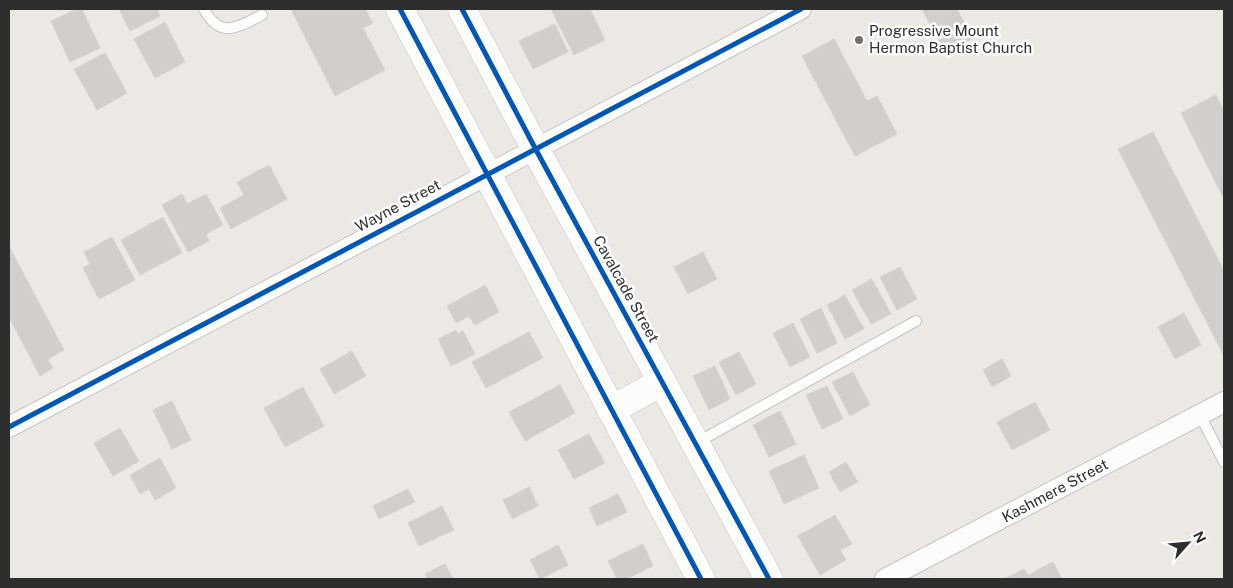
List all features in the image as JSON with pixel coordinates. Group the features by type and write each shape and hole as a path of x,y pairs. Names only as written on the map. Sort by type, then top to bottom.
{"main road":[{"path":"400,9 701,579"},
{"name":"Cavalcade Street","path":"462,9 535,148 769,579"},
{"path":"612,410 662,382"}],"street":[{"name":"Wayne Street","path":"9,427 801,9"},
{"name":"Kashmere Street","path":"885,579 1224,402"}],"lane":[{"path":"204,9 210,20 217,26 227,28 243,25 262,16"},
{"path":"696,443 916,322"},
{"path":"1200,415 1224,462"}],"building":[{"path":"77,9 82,9 100,48 70,62 51,21"},
{"path":"119,9 157,9 160,16 130,31"},
{"path":"291,9 365,9 373,23 363,28 385,70 335,96"},
{"path":"551,9 590,9 605,40 574,55"},
{"path":"922,9 957,9 965,24 938,39"},
{"path":"165,22 185,62 155,78 134,39"},
{"path":"555,24 568,52 533,69 519,41"},
{"path":"965,27 972,39 945,52 939,40"},
{"path":"834,39 867,101 877,96 897,134 855,156 802,56"},
{"path":"105,53 127,93 97,110 74,69"},
{"path":"1216,95 1224,111 1224,199 1181,113"},
{"path":"1153,132 1224,271 1224,356 1118,149"},
{"path":"269,165 287,199 231,229 220,208 244,195 237,182"},
{"path":"182,194 187,204 206,194 223,225 206,234 209,241 188,252 162,205"},
{"path":"163,217 182,253 140,275 121,240"},
{"path":"112,237 135,280 99,299 83,268 90,264 84,252"},
{"path":"9,246 64,350 48,359 53,368 40,376 9,317"},
{"path":"703,252 717,279 688,294 674,267"},
{"path":"900,267 917,299 897,310 880,277"},
{"path":"872,279 891,314 871,324 852,290"},
{"path":"485,285 499,312 475,325 469,316 456,323 447,306"},
{"path":"845,295 864,329 845,339 827,305"},
{"path":"821,308 837,343 817,353 800,319"},
{"path":"1184,313 1201,345 1175,359 1158,327"},
{"path":"793,323 810,357 790,367 773,333"},
{"path":"456,330 458,334 463,331 475,354 451,366 438,339"},
{"path":"529,332 543,358 486,388 472,362"},
{"path":"352,351 366,376 334,394 320,369"},
{"path":"739,352 756,384 736,395 719,362"},
{"path":"1002,359 1011,376 992,387 983,370"},
{"path":"715,366 730,399 709,410 693,376"},
{"path":"853,372 870,405 850,416 832,382"},
{"path":"560,385 575,413 525,441 509,412"},
{"path":"827,386 843,419 822,429 806,395"},
{"path":"303,387 324,426 285,447 264,408"},
{"path":"172,401 191,440 172,449 153,410"},
{"path":"1035,402 1050,430 1012,450 997,422"},
{"path":"780,411 796,444 769,457 753,425"},
{"path":"120,428 139,461 113,476 94,443"},
{"path":"589,434 605,463 574,479 558,450"},
{"path":"804,455 819,488 784,504 769,471"},
{"path":"160,458 176,488 155,500 149,489 140,494 130,475"},
{"path":"846,462 858,482 840,492 829,472"},
{"path":"529,487 538,506 512,519 503,500"},
{"path":"408,489 415,502 379,519 373,506"},
{"path":"618,494 627,512 597,526 589,508"},
{"path":"442,506 454,530 419,546 408,523"},
{"path":"835,515 852,544 840,550 846,560 820,575 798,536"},
{"path":"643,544 653,566 626,579 617,579 608,561"},
{"path":"558,545 568,565 540,579 530,560"},
{"path":"1053,562 1062,579 1004,579 1024,569 1028,575"},
{"path":"445,564 453,579 427,579 425,574"}],"cycle path":[{"path":"400,9 701,579"},
{"path":"462,9 535,148 769,579"},
{"path":"9,427 801,9"}],"place":[{"name":"Progressive Mount Hermon Baptist Church","path":"859,40"}]}
